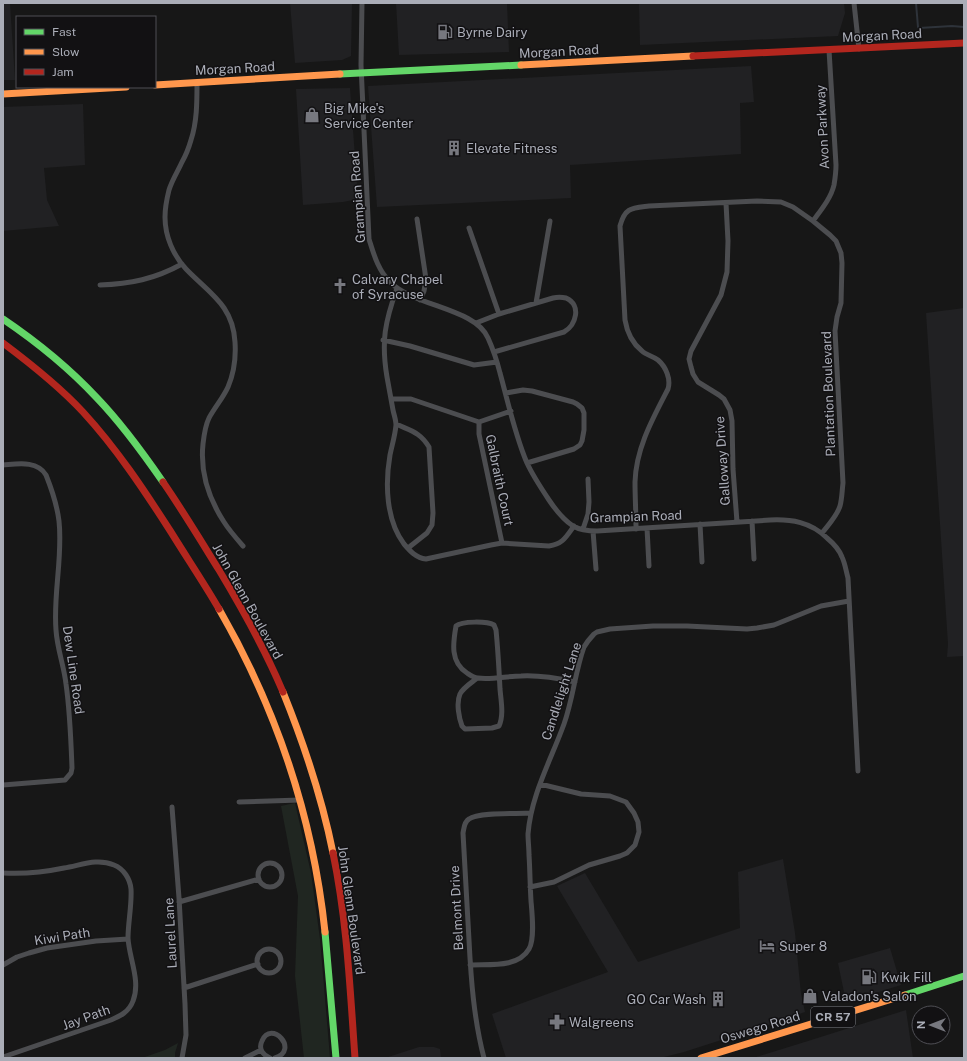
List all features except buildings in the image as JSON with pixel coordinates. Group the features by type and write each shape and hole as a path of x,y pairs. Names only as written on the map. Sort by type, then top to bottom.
{"main road":[{"name":"Morgan Road","path":"156,85 361,73 964,43"},
{"path":"3,94 108,88"},
{"name":"John Glenn Boulevard","path":"3,318 61,364 97,398 144,456 185,516 222,576 257,637 271,665 293,719 317,787 332,848 339,886 347,949 355,1058"},
{"path":"3,343 44,375 76,406 93,424 122,460 161,516 216,603 260,689 278,732 300,800 312,847 322,904 336,1058"},
{"name":"Oswego Road","path":"701,1058 930,988 964,976"}],"street":[{"name":"Grampian Road","path":"362,3 361,73 368,239 379,268 397,288 420,300 468,318 482,328 488,337 494,352 520,444 527,463 553,506 574,526 593,531 752,521 792,520 804,523 822,533 835,545 842,557 848,578 858,771"},
{"path":"854,3 859,49"},
{"name":"Avon Parkway","path":"813,221 825,205 832,191 836,166 829,50"},
{"path":"197,83 195,126 192,139 169,190 165,217 169,240 175,255 182,264 218,299 228,313 234,332 235,359 232,373 228,387 209,419 204,431 202,459 203,469 212,502 224,522 243,546"},
{"name":"Plantation Boulevard","path":"636,529 635,482 639,456 649,425 670,383 663,366 641,350 633,341 626,329 620,226 623,217 634,208 649,206 756,201 781,202 793,207 830,235 836,241 841,253 841,303 835,331 843,483 841,505 833,520 822,533"},
{"name":"Galloway Drive","path":"726,203 728,241 727,272 721,294 691,351 689,359 693,374 698,382 724,399 730,410 732,420 733,469 737,522"},
{"path":"417,220 426,279 424,291 420,300"},
{"path":"536,303 550,221"},
{"path":"469,228 499,314"},
{"path":"100,285 139,281 170,271 182,264"},
{"path":"397,288 390,308 383,340 384,356 396,424 388,471 388,491 393,523 398,536 420,559 426,559 502,543 548,546 555,545 566,538 574,526"},
{"path":"476,323 499,314 553,298 566,298 574,306 576,312 575,320 564,332 494,352"},
{"path":"383,340 410,346 474,365 497,362"},
{"path":"506,394 523,390 532,391 573,402 582,408 584,413 584,430 580,445 574,449 527,463"},
{"path":"391,399 411,399 478,422 511,411"},
{"name":"Galbraith Court","path":"478,422 478,434 502,543"},
{"path":"396,424 416,433 424,439 429,447 433,513 432,525 427,533 408,548"},
{"name":"Dew Line Road","path":"3,465 26,464 39,467 46,474 56,504 59,523 56,630 57,642 66,683 71,725 72,768 71,773 64,780 3,785"},
{"path":"583,529 588,514 588,479"},
{"path":"752,521 754,559"},
{"path":"700,524 702,562"},
{"path":"646,528 649,566"},
{"path":"593,531 596,569"},
{"name":"Candlelight Lane","path":"470,965 510,963 525,955 530,948 532,941 532,920 528,834 531,813 540,784 564,724 584,648 588,641 598,632 610,629 660,626 757,628 774,625 821,606 849,601"},
{"path":"476,679 460,668 457,663 454,654 453,641 457,624 490,622 494,624 496,630 500,677 501,720 498,726 492,728 465,729 462,726 458,714 459,695 462,690 476,679 500,677 522,676 544,676 576,682"},
{"path":"530,887 554,882 589,865 627,853 635,845 639,832 636,817 626,802 610,796 581,794 540,784"},
{"path":"239,802 300,800"},
{"name":"Laurel Lane","path":"172,807 186,1035 182,1058"},
{"name":"Belmont Drive","path":"484,1058 474,1002 470,965 463,833 465,824 469,819 478,816 486,814 531,813"},
{"name":"Jay Path","path":"3,873 63,869 96,861 102,861 121,870 127,876 131,889 128,939 136,987 134,1000 131,1007 126,1012 111,1020 3,1057"},
{"path":"271,863 278,866 282,873 281,881 275,886 267,887 259,879 258,875 261,868 267,864 271,863"},
{"path":"179,902 259,879"},
{"name":"Kiwi Path","path":"3,965 23,955 47,948 96,941 128,939"},
{"path":"266,949 274,949 280,955 281,962 278,970 274,972 270,973 263,971 258,964 258,956 266,949"},
{"path":"184,988 258,964"},
{"path":"270,1058 263,1054 260,1046 263,1039 269,1034 277,1034 281,1036 285,1047 281,1055 275,1058"},
{"path":"245,1058 261,1050"}],"shaded area":[{"path":"3,3 10,3 15,80 3,80"},
{"path":"290,3 352,3 351,56 342,60 295,63"},
{"path":"396,3 507,3 509,52 399,55"},
{"path":"639,3 844,3 845,13 838,36 640,45"},
{"path":"751,66 754,102 740,103 741,154 570,165 571,198 377,207 368,86"},
{"path":"350,88 358,199 343,202 303,205 296,89"},
{"path":"83,104 85,165 44,168 47,200 59,226 3,231 3,107"},
{"path":"964,308 964,656 947,657 948,644 926,313"},
{"path":"295,803 311,873 320,939 330,1058 304,1058 295,976 298,896 281,806"},
{"path":"783,859 795,933 801,994 805,1012 684,1052 660,1058 506,1058 492,1014 608,972 557,886 585,873 638,962 740,928 738,872"},
{"path":"890,948 901,985 846,1002 838,963"},
{"path":"906,1010 913,1058 753,1058"},
{"path":"178,1043 175,1058 142,1058 165,1050"},
{"path":"419,1047 434,1047 440,1049 441,1058 385,1058"}],"waterway":[{"path":"916,3 919,28 952,26 964,27"}],"traffic: fast":[{"path":"340,74 521,65"},
{"path":"3,319 52,356 86,387 124,428 163,482"},
{"path":"325,932 336,1058"},
{"path":"905,995 964,976"}],"traffic: slow":[{"path":"521,65 693,56"},
{"path":"156,85 340,74"},
{"path":"3,94 108,88"},
{"path":"219,609 258,685 289,765 311,847 325,932"},
{"path":"283,692 312,771 324,812 333,853"},
{"path":"701,1058 905,995"}],"traffic: jam":[{"path":"693,56 964,43"},
{"path":"3,343 55,384 83,412 107,440 151,501 219,609"},
{"path":"163,482 237,600 261,645 283,692"},
{"path":"333,853 345,929 355,1058"}],"place":[{"name":"Byrne Dairy","path":"445,32"},
{"name":"Big Mike's Service Center","path":"312,115"},
{"name":"Elevate Fitness","path":"454,148"},
{"name":"Calvary Chapel of Syracuse","path":"340,286"},
{"name":"Super 8","path":"767,946"},
{"name":"Kwik Fill","path":"869,977"},
{"name":"Valadon's Salon","path":"810,996"},
{"name":"GO Car Wash","path":"718,999"},
{"name":"Walgreens","path":"557,1022"}]}
